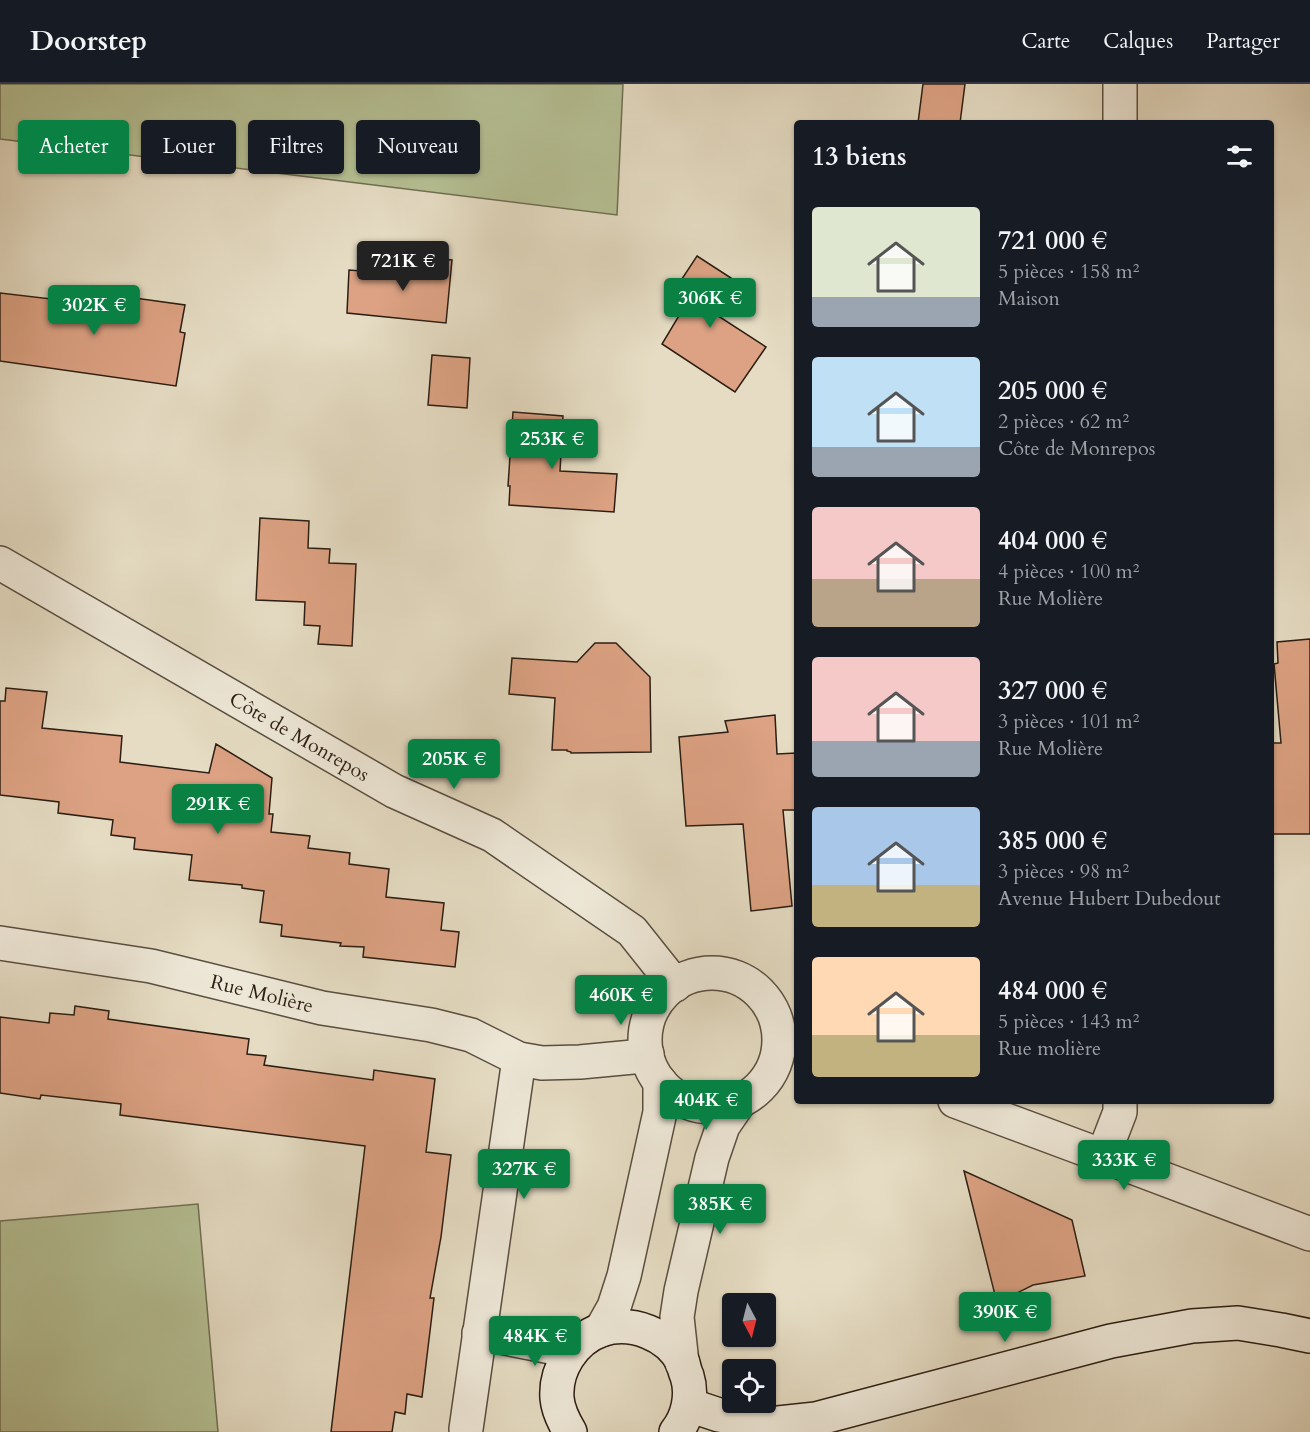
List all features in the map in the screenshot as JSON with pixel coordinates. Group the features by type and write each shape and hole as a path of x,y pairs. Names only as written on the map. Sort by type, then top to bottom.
{"street":[{"path":"1120,84 1120,120"},
{"name":"Côte de Monrepos","path":"0,563 394,791 492,836 632,931 675,985"},
{"name":"Rue Molière","path":"0,943 151,966 322,1008 431,1025 471,1035 519,1059 542,1063 633,1057 653,1068"},
{"path":"570,1432 562,1420 557,1399 558,1378 567,1358 590,1336 614,1307 624,1276 660,1112 646,1030 651,1012 661,997 675,985 695,976 716,973 737,978 756,989 770,1005 788,1050 759,1089 740,1101 719,1107 697,1105 677,1097 653,1068"},
{"path":"466,1429 519,1059"},
{"path":"740,1101 723,1126 712,1158 681,1291 677,1317 682,1363 689,1383 682,1419 719,1415 769,1424 816,1419 1111,1341 1192,1326 1238,1323 1310,1336"},
{"path":"963,1104 1310,1234"},
{"path":"1103,1156 1120,1112 1120,1104"},
{"path":"479,1333 551,1347 619,1326 638,1328 656,1335 671,1347 682,1363"}],"green space":[{"path":"0,84 623,84 617,215 284,174 344,174 344,120 248,120 248,170 236,168 236,120 141,120 141,156 129,155 129,120 18,120 18,141 0,139"},
{"path":"198,1204 218,1432 0,1432 0,1221"}],"building":[{"path":"923,84 965,84 960,120 918,120"},
{"path":"697,256 731,278 709,310 766,347 735,392 662,344 686,304 672,294"},
{"path":"415,257 452,260 446,323 347,313 349,270 413,275"},
{"path":"52,291 134,304 135,298 185,305 180,332 185,333 176,386 0,361 0,293 51,299"},
{"path":"432,355 470,358 467,408 428,405"},
{"path":"513,412 563,416 560,471 617,474 614,512 509,505 510,486 508,486"},
{"path":"260,518 309,521 308,548 330,549 329,563 356,564 352,646 318,644 320,626 304,625 305,602 256,600"},
{"path":"1310,639 1310,834 1274,834 1274,743 1281,743 1274,664 1278,663 1277,642"},
{"path":"595,643 616,643 650,677 651,752 571,753 567,750 552,750 555,698 509,694 512,658 577,662"},
{"path":"6,688 47,692 42,728 122,736 120,762 209,773 216,744 272,778 269,814 273,814 271,832 310,836 308,848 350,853 349,864 389,869 386,897 444,903 441,930 459,932 455,967 363,957 364,947 340,946 341,943 281,936 282,925 260,922 264,891 242,888 242,885 189,880 192,855 134,849 135,838 111,835 113,820 58,813 59,802 0,795 0,701 5,701"},
{"path":"775,715 777,754 794,753 794,810 783,810 792,906 751,911 743,824 686,826 679,737 728,732 725,721"},
{"path":"75,1006 109,1011 108,1019 249,1039 247,1054 266,1056 264,1065 373,1080 374,1070 435,1079 426,1152 451,1155 441,1237 430,1298 434,1298 422,1397 407,1394 405,1414 395,1412 392,1432 331,1432 365,1146 120,1115 121,1104 41,1095 40,1099 0,1093 0,1017 49,1023 50,1013 74,1015"},
{"path":"964,1171 1072,1220 1085,1276 1033,1285 997,1303"}]}
